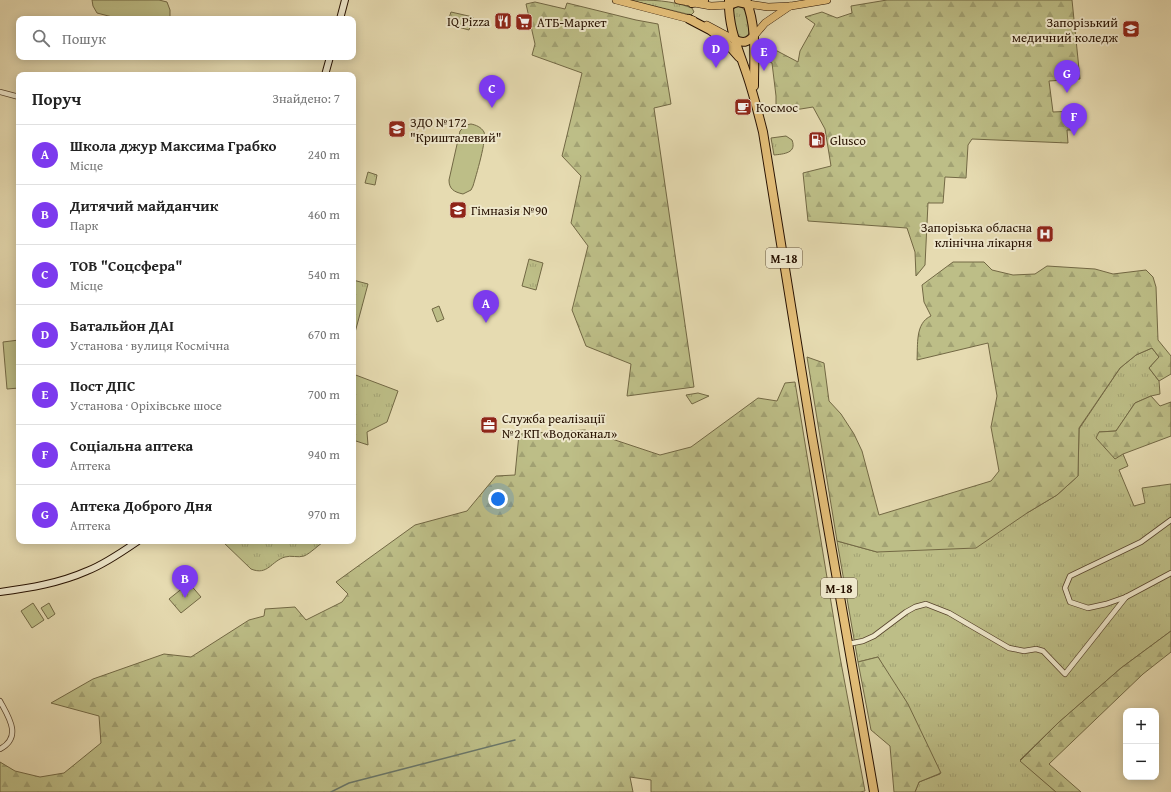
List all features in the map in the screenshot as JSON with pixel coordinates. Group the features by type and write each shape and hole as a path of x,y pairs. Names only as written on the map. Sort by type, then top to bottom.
{"highway":[{"path":"692,3 704,0"},
{"path":"729,2 747,2"},
{"name":"М-18","path":"729,2 731,27 734,40 754,95 763,132 812,436 874,792"},
{"name":"М-18","path":"747,2 750,10 754,36 754,95"},
{"path":"689,19 710,30 724,40 742,60"},
{"path":"734,40 745,42 749,41 754,36"}],"main road":[{"path":"616,0 710,26 734,40"},
{"path":"678,0 711,6 729,2"},
{"path":"747,2 768,7 791,6 827,0"},
{"path":"754,36 765,23 791,6"}],"street":[{"path":"341,16 345,0"},
{"path":"326,72 329,60"},
{"path":"0,92 16,96"},
{"path":"1171,520 1141,542 1070,576 1065,588 1070,602 1088,608 1126,597 1171,573"},
{"path":"0,592 28,589 88,571 133,544"},
{"path":"848,644 863,641 874,636 906,612 915,607 926,604 949,613 1009,648 1024,651 1036,649 1042,651 1065,674 1126,597"},
{"path":"0,700 13,730 10,741 5,746 0,748"}],"green space":[{"path":"92,0 159,0 167,2 170,10 170,16 108,16 97,13 93,6"},
{"path":"630,0 654,0 669,2 692,8 694,12 691,15"},
{"path":"887,0 1072,0 1080,79 1049,81 1053,112 1075,111 1075,130 1067,130 1068,143 972,139 968,145 966,178 945,177 943,203 928,203 925,265 916,276 915,252 907,228 808,221 803,173 831,166 825,129 813,107 776,113 776,96 772,63 758,56 764,44 798,62 800,51 815,24 805,17 822,12 837,18 852,13 851,6"},
{"path":"535,2 565,9 567,3 658,24 671,104 654,108 694,387 627,396 631,364 586,346 572,310 588,246 571,223 581,176 562,156 582,73 532,55 535,44 526,4"},
{"path":"737,6 744,9 748,19 749,32 743,39 737,37 732,11"},
{"path":"451,12 473,17 469,30 447,24"},
{"path":"471,124 478,126 483,130 485,136 481,158 473,186 471,190 463,194 453,190 450,186 449,180 460,131 466,125"},
{"path":"786,136 792,140 793,148 789,152 774,155 771,138"},
{"path":"368,172 377,175 375,185 365,183"},
{"path":"529,259 543,263 536,290 522,286"},
{"path":"953,262 984,262 992,270 1013,275 1035,274 1047,266 1095,269 1113,274 1146,270 1153,277 1156,287 1158,340 1171,356 1171,374 1159,381 1149,368 1159,357 1152,348 1136,355 1120,368 1079,428 1078,476 1057,495 1027,513 976,548 877,552 837,541 807,357 824,363 829,401 841,414 854,434 862,451 879,515 991,481 999,471 991,427 997,396 988,343 917,360 918,335 922,324 931,316 924,302 922,285"},
{"path":"356,281 368,284 356,329"},
{"path":"439,306 444,319 437,322 432,309"},
{"path":"16,340 16,388 7,389 3,342"},
{"path":"1152,348 1159,357 1149,368 1159,381 1160,394 1135,403 1116,431 1099,432 1123,454 1128,466 1119,470 1134,506 1145,503 1142,488 1171,484 1171,631 1121,668 1058,723 1020,760 1056,792 915,792 919,782 940,774 878,657 858,662 837,541 877,552 1027,513 1057,495 1078,476 1079,429 1120,368 1136,355"},
{"path":"356,375 398,391 387,422 367,432 368,445 356,441"},
{"path":"795,382 840,657 865,791 651,792 651,780 630,777 633,792 0,792 0,762 15,771 40,777 64,773 101,743 99,716 51,703 93,679 164,654 191,657 249,620 264,616 265,609 295,607 306,620 342,602 348,594 336,582 415,525 467,511 496,476 515,475 519,434 585,430 660,455 691,447 758,398 777,401 785,383"},
{"path":"698,393 709,396 692,404 686,395"},
{"path":"1151,396 1160,406 1171,402 1171,436 1123,454 1115,459 1096,438 1099,432 1116,431 1135,403"},
{"path":"225,544 321,544 304,556 285,557 262,571 251,569"},
{"path":"189,583 201,597 181,613 169,599"},
{"path":"33,603 44,620 32,628 21,611"},
{"path":"49,603 55,614 48,619 41,608"},
{"path":"1171,631 1171,652 1143,674 1049,764 1081,792 1056,792 1020,761 1058,723 1121,668"},
{"path":"878,657 908,704 941,773 919,782 915,792 894,792 890,746 871,730 858,662"}],"waterway":[{"path":"331,792 349,783 515,740"}],"place":[{"name":"IQ Pizza","path":"503,21"},
{"name":"АТБ-Маркет","path":"524,22"},
{"name":"Запорізький медичний коледж","path":"1131,29"},
{"name":"Батальйон ДАI","path":"716,68"},
{"name":"Пост ДПС","path":"764,71"},
{"name":"Аптека Доброго Дня","path":"1067,93"},
{"name":"Космос","path":"743,107"},
{"name":"ТОВ \"Соцсфера\"","path":"492,108"},
{"name":"ЗДО №172 \"Кришталевий\"","path":"397,129"},
{"name":"Соціальна аптека","path":"1074,136"},
{"name":"Glusco","path":"817,140"},
{"name":"Гімназія №90","path":"458,210"},
{"name":"Запорізька обласна клінічна лікарня","path":"1045,234"},
{"name":"Школа джур Максима Грабко","path":"486,323"},
{"name":"Служба реалізації №2 КП «Водоканал»","path":"489,425"},
{"name":"Дитячий майданчик","path":"185,598"}]}
